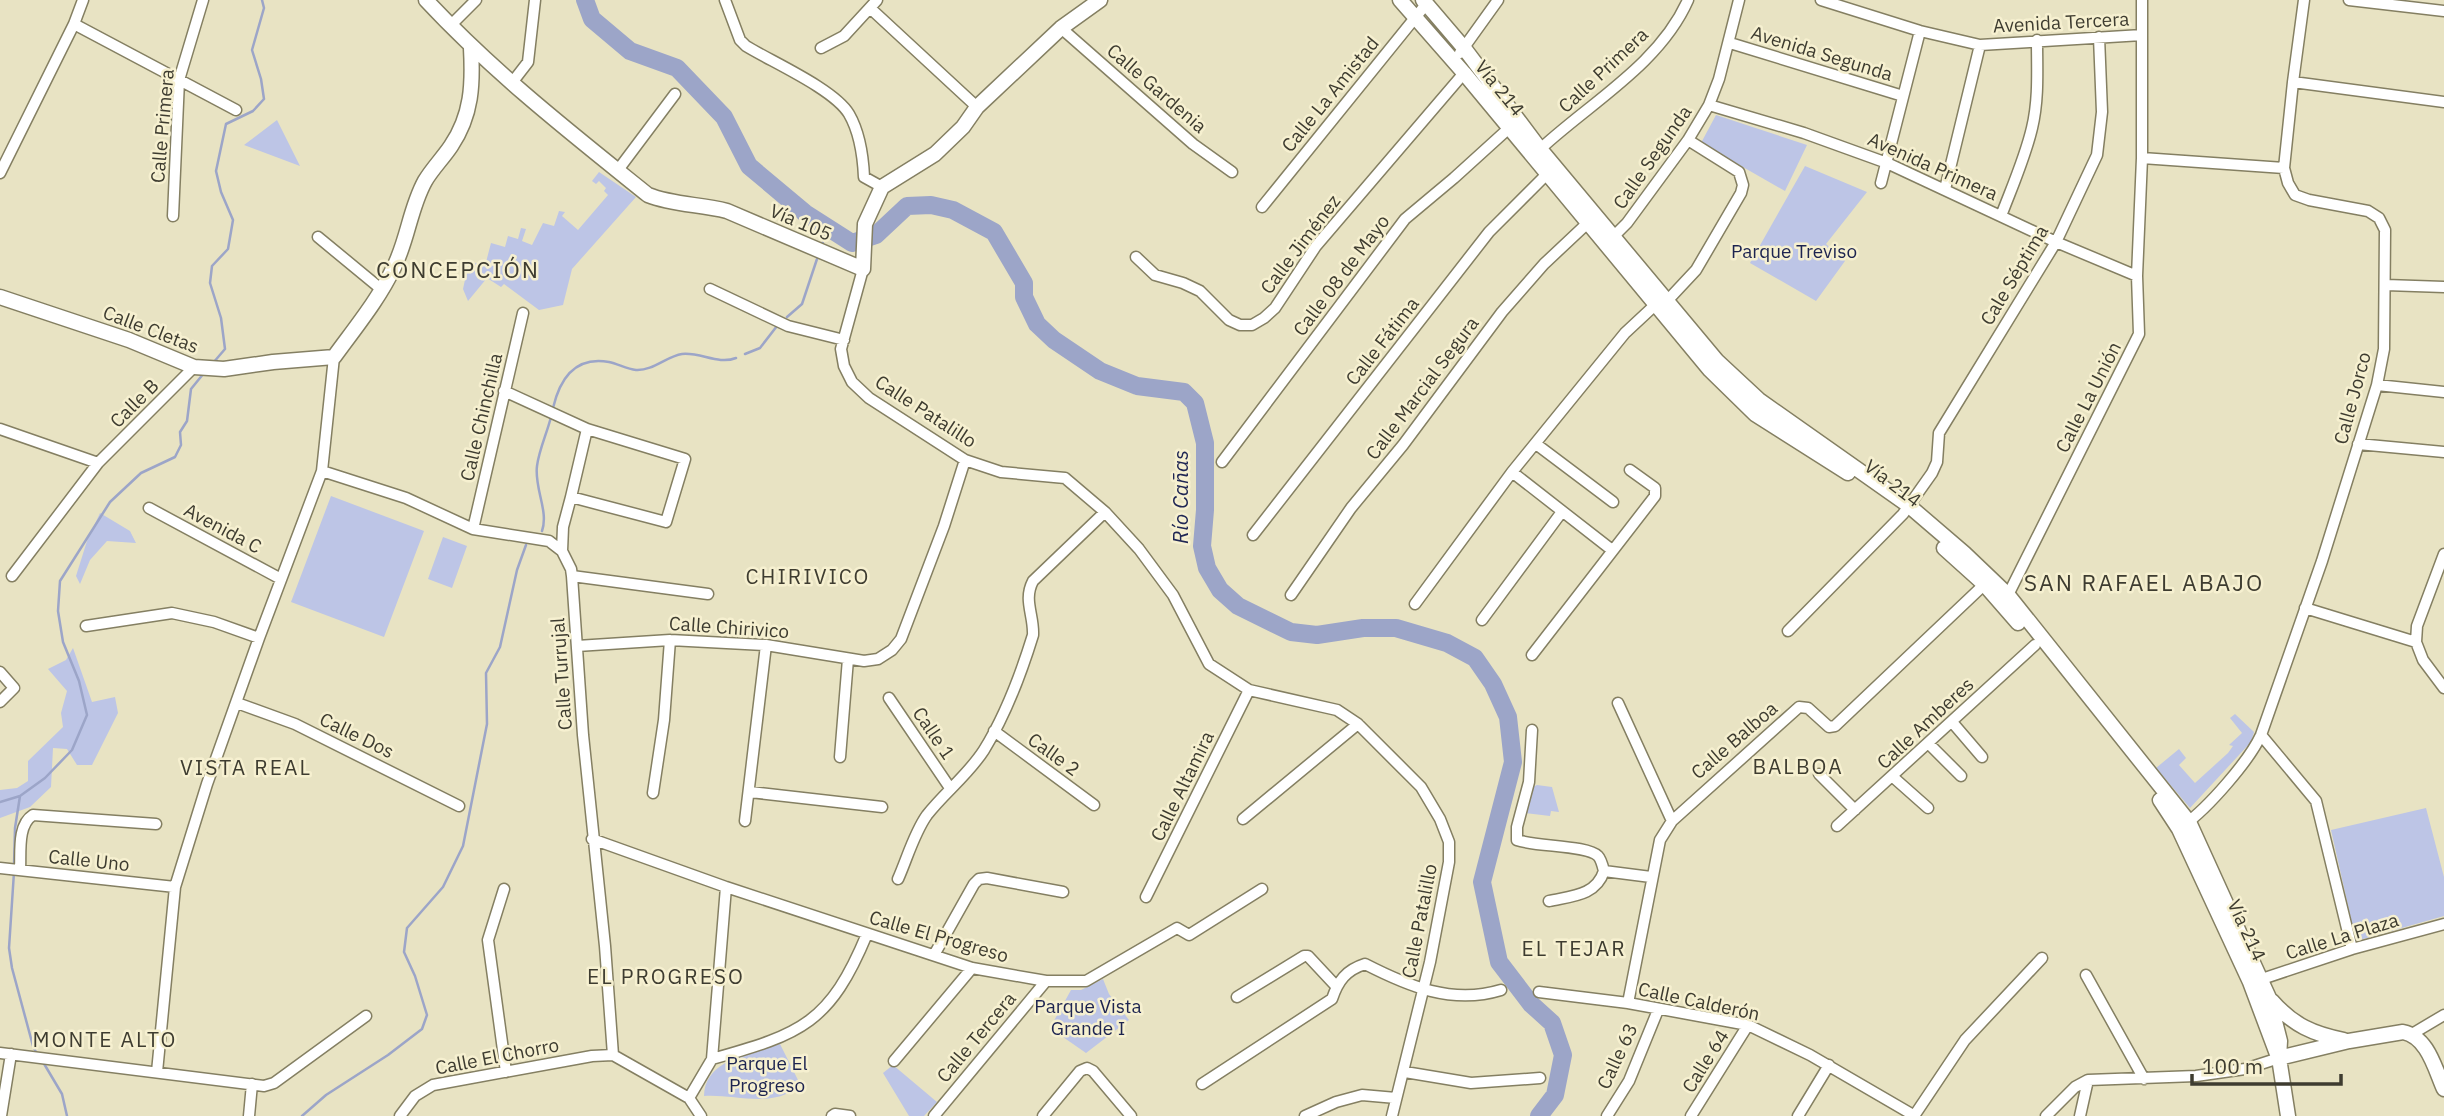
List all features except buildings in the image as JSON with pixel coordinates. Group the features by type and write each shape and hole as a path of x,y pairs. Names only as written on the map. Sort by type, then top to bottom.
{"main road":[{"name":"Vía 105","path":"426,0 471,48 648,195 666,202 727,211 863,269"},
{"path":"863,269 865,224 882,187 935,154 963,127 977,107 1061,28 1100,0"},
{"name":"Vía 214","path":"1400,0 1459,67 1508,129 1536,153 1546,175 1591,220"},
{"name":"Vía 214","path":"1425,2 1464,48 1536,153 1660,303 1710,370 1755,414 1906,509 1987,581 2008,596 2184,826 2255,981 2271,1043 2279,1058"},
{"path":"334,357 393,270 414,206 426,180 451,146 468,113 473,88 471,48"},
{"name":"Calle Cletas","path":"0,297 129,340 194,367 224,369 334,357"},
{"name":"Vía 214","path":"1987,581 2035,645 2184,826"},
{"name":"Vía 214","path":"2255,981 2269,998 2280,1041 2279,1058"},
{"path":"2269,998 2297,1025 2320,1035 2349,1041"},
{"path":"2288,1116 2279,1058 2390,1032 2412,1034 2424,1046 2444,1088"}],"street":[{"path":"0,173 74,24 83,0"},
{"name":"Calle Primera","path":"173,216 179,80 203,0"},
{"path":"450,26 476,0"},
{"path":"512,84 528,62 535,0"},
{"path":"725,0 740,40 746,46 815,85 847,111 855,126 863,155 864,177 882,187"},
{"path":"1459,67 1464,48 1498,0"},
{"name":"Calle Primera","path":"1536,153 1616,87 1675,27 1688,0"},
{"name":"Calle Segunda","path":"1609,241 1628,223 1688,140 1709,105 1730,43 1739,0"},
{"name":"Avenida Tercera","path":"1821,0 1920,31 1980,45 2142,35"},
{"name":"Calle La Unión","path":"2008,596 2139,334 2137,276 2142,158 2142,0"},
{"path":"2142,158 2284,168 2292,82 2304,0"},
{"path":"2349,0 2444,11"},
{"name":"Calle La Amistad","path":"1262,207 1416,17 1425,2"},
{"path":"821,48 844,36 874,4 977,107"},
{"path":"74,24 236,110"},
{"name":"Calle Gardenia","path":"1061,28 1193,144 1232,172"},
{"path":"1881,183 1920,31"},
{"name":"Cale Séptima","path":"1788,631 1906,509 1932,473 1937,462 1939,433 2056,242 2098,155 2102,112 2099,37"},
{"path":"2001,216 2023,160 2033,125 2037,87 2037,40"},
{"name":"Avenida Segunda","path":"1730,43 1903,96"},
{"path":"1945,189 1980,45"},
{"name":"Calle Jiménez","path":"1136,257 1155,275 1200,291 1229,320 1240,325 1252,325 1264,318 1275,308 1316,246 1459,67"},
{"path":"2292,82 2444,102"},
{"path":"618,170 675,94"},
{"name":"Avenida Primera","path":"1709,105 1804,132 1887,163 2056,242 2137,276"},
{"name":"Calle 08 de Mayo","path":"1222,462 1405,219 1508,129"},
{"path":"1415,604 1512,472 1625,333 1696,270 1741,193 1743,185 1739,172 1688,140"},
{"name":"Calle Jorco","path":"2184,826 2241,767 2261,735 2377,385 2384,349 2385,230 2379,218 2368,211 2295,195 2284,168"},
{"name":"Calle Fátima","path":"1253,535 1489,232 1546,175"},
{"name":"Calle Marcial Segura","path":"1291,595 1351,508 1403,445 1502,312 1544,264 1591,220"},
{"path":"318,237 380,289"},
{"name":"Calle Patalillo","path":"863,269 841,349 844,366 852,382 869,398 965,460 1001,472 1065,478 1105,512 1139,549 1173,596 1209,664 1249,690 1337,710 1358,724 1420,787 1440,819 1449,842 1449,862 1405,1072 1395,1098 1392,1116"},
{"path":"2386,285 2444,287"},
{"path":"710,289 788,326 844,340"},
{"name":"Calle Chinchilla","path":"473,529 523,313"},
{"path":"157,1072 175,887 207,784 322,471 334,357"},
{"name":"Calle B","path":"12,576 98,463 194,367"},
{"path":"2377,385 2444,391"},
{"path":"505,391 587,429 685,459 666,522 571,497"},
{"path":"0,429 98,463"},
{"path":"562,551 563,527 587,429"},
{"path":"1536,444 1613,502"},
{"path":"2358,444 2444,452"},
{"name":"Calle Chirivico","path":"577,646 670,640 766,645 821,652 848,659 878,659 892,650 901,639 944,526 965,460"},
{"path":"1532,655 1656,492 1655,488 1630,470"},
{"path":"322,471 406,498 473,529 549,541 562,551"},
{"path":"1512,472 1612,550"},
{"name":"Avenida C","path":"149,508 281,579"},
{"path":"898,879 925,818 950,788 964,777 984,751 994,732 1033,635 1028,590 1033,581 1105,512"},
{"path":"1482,620 1562,513"},
{"name":"Calle Turrujal","path":"562,551 572,576 592,839 605,946 613,1055"},
{"path":"2444,554 2417,626 2416,642 2423,660 2444,688"},
{"path":"572,576 708,594"},
{"name":"Calle Balboa","path":"1628,1003 1651,877 1660,841 1672,821 1799,707 1808,708 1829,727 1835,726 1987,581"},
{"path":"2305,608 2416,642"},
{"path":"86,626 172,613 214,622 259,638"},
{"path":"653,793 664,720 670,640"},
{"path":"745,821 766,645"},
{"name":"Calle Amberes","path":"1837,826 2035,645"},
{"path":"840,757 848,659"},
{"path":"0,672 14,688 0,702"},
{"name":"Calle Altamira","path":"1146,897 1249,690"},
{"name":"Calle 1","path":"889,698 950,788"},
{"name":"Calle Dos","path":"236,703 295,724 459,806"},
{"path":"1618,703 1672,821"},
{"path":"1952,722 1982,757"},
{"path":"1244,819 1358,724"},
{"path":"1532,730 1529,782 1517,827 1517,840 1556,848 1583,848 1598,857 1604,871 1601,881 1588,893 1549,901"},
{"name":"Calle 2","path":"994,732 1094,804"},
{"path":"2261,735 2316,801 2352,949"},
{"path":"1929,744 1961,775"},
{"path":"1819,774 1855,810"},
{"path":"1893,777 1928,808"},
{"path":"750,792 882,807"},
{"path":"20,870 23,826 33,815 156,824"},
{"name":"Calle El Progreso","path":"592,839 726,887 972,968 1045,981 1086,981 1177,928 1189,935 1262,889"},
{"name":"Calle Uno","path":"0,869 175,887"},
{"path":"1604,871 1651,877"},
{"path":"934,955 979,879 987,878 1063,892"},
{"path":"690,1098 712,1059 726,887"},
{"path":"504,889 488,940 506,1072"},
{"name":"Calle La Plaza","path":"2255,981 2352,949 2444,924"},
{"path":"712,1059 762,1045 800,1029 828,1005 851,972 867,934"},
{"path":"1237,997 1304,956 1308,956 1326,979 1336,986"},
{"path":"1914,1116 1965,1040 2042,958"},
{"path":"1202,1084 1332,999 1339,980 1366,964 1423,991 1481,996 1501,990"},
{"path":"894,1060 972,968"},
{"path":"2086,975 2144,1079"},
{"name":"Calle Tercera","path":"934,1116 1045,981"},
{"name":"Calle Calderón","path":"1539,992 1628,1003 1748,1025 1829,1065 1914,1116"},
{"name":"Calle 63","path":"1607,1116 1629,1081 1658,1010"},
{"path":"2412,1034 2444,1015"},
{"path":"1,1116 6,1054 264,1086 274,1083 366,1016"},
{"name":"Calle 64","path":"1690,1116 1748,1025"},
{"path":"613,1055 690,1098 701,1116"},
{"name":"Calle El Chorro","path":"400,1116 415,1096 433,1085 613,1055"},
{"path":"2046,1116 2075,1087 2088,1080 2144,1079 2229,1072 2260,1066 2279,1058"},
{"path":"1798,1116 1829,1065"},
{"path":"1043,1116 1080,1071 1087,1068 1093,1071 1131,1116"},
{"path":"1405,1072 1471,1083 1539,1078"},
{"path":"2080,1116 2088,1080"},
{"path":"249,1116 251,1084"},
{"path":"1305,1116 1336,1102 1362,1095 1395,1098"},
{"path":"832,1116 850,1116"}],"green space":[{"path":"1716,115 1807,145 1785,191 1701,143"},
{"path":"277,120 300,166 244,145"},
{"name":"Parque Treviso","path":"1805,166 1867,192 1826,244 1845,261 1816,301 1750,263"},
{"path":"599,172 636,197 572,269 563,305 539,310 504,284 501,287 487,278 468,301 463,289 469,261 485,266 491,243 505,247 508,236 518,239 521,228 526,229 522,241 532,245 543,223 554,226 559,211 565,212 562,216 578,230 608,195 604,191 606,188 599,181 596,184 592,181"},
{"path":"331,496 424,531 384,637 291,602"},
{"path":"100,513 130,531 136,543 107,541 90,560 80,584 76,576 87,541"},
{"path":"443,537 467,546 452,588 428,579"},
{"path":"73,648 92,702 115,697 118,713 92,765 77,765 67,749 53,748 51,787 30,807 0,818 0,790 17,788 28,781 28,761 63,727 61,713 67,691 48,669 66,660"},
{"path":"2235,714 2254,732 2251,742 2190,808 2156,768 2179,749 2186,758 2179,765 2195,783 2228,753 2233,746 2229,745 2242,733 2230,718"},
{"path":"1537,785 1552,787 1559,812 1551,811 1550,816 1525,813 1531,788"},
{"path":"2426,808 2444,877 2444,916 2356,941 2331,830"},
{"name":"Parque Vista Grande I","path":"1103,979 1109,994 1129,1020 1086,1053 1050,1028 1071,990 1081,990"},
{"name":"Parque El Progreso","path":"780,1044 800,1084 790,1092 767,1099 704,1096 706,1084 721,1066 743,1055"},
{"path":"893,1065 937,1102 924,1116 909,1116 883,1073"}],"waterway":[{"path":"213,363 225,349 221,318 210,283 212,266 228,249 233,220 221,192 216,171 226,124 253,111 264,99 252,50 264,8 262,0"},
{"name":"Río Cañas","path":"585,0 592,19 630,51 677,68 724,117 749,166 805,213 852,243 876,235 907,206 931,205 953,210 994,232 1024,283 1024,297 1037,324 1054,340 1100,371 1137,386 1184,392 1195,403 1205,443 1202,546 1207,568 1220,590 1238,606 1291,632 1317,635 1363,628 1396,628 1447,643 1475,658 1493,684 1508,717 1513,762 1482,882 1499,962 1531,1004 1552,1023 1563,1055 1555,1095 1539,1116"},
{"path":"822,245 827,227"},
{"path":"787,317 802,304 817,259"},
{"path":"745,354 760,348 777,326"},
{"path":"553,408 565,379 587,362 609,362 642,370 682,354 723,360 736,358"},
{"path":"0,802 20,796 45,778 72,750 87,715 79,681 63,642 58,611 60,581 110,502 141,473 175,457 181,445 180,432 187,421 191,389 204,373"},
{"path":"542,531 544,516 537,466 551,417"},
{"path":"302,1116 326,1095 388,1055 422,1029 427,1015 415,976 404,952 407,928 443,887 463,846 487,724 486,673 500,647 517,570 526,545"},
{"path":"14,866 15,828 20,796"},
{"path":"14,872 9,948 12,968 37,1054"},
{"path":"43,1062 62,1094 67,1116"}],"district":[{"name":"CONCEPCIÓN","path":"458,270"},
{"name":"CHIRIVICO","path":"808,577"},
{"name":"SAN RAFAEL ABAJO","path":"2144,583"},
{"name":"BALBOA","path":"1798,767"},
{"name":"VISTA REAL","path":"246,768"},
{"name":"EL TEJAR","path":"1574,949"},
{"name":"EL PROGRESO","path":"666,977"},
{"name":"MONTE ALTO","path":"105,1040"}]}
